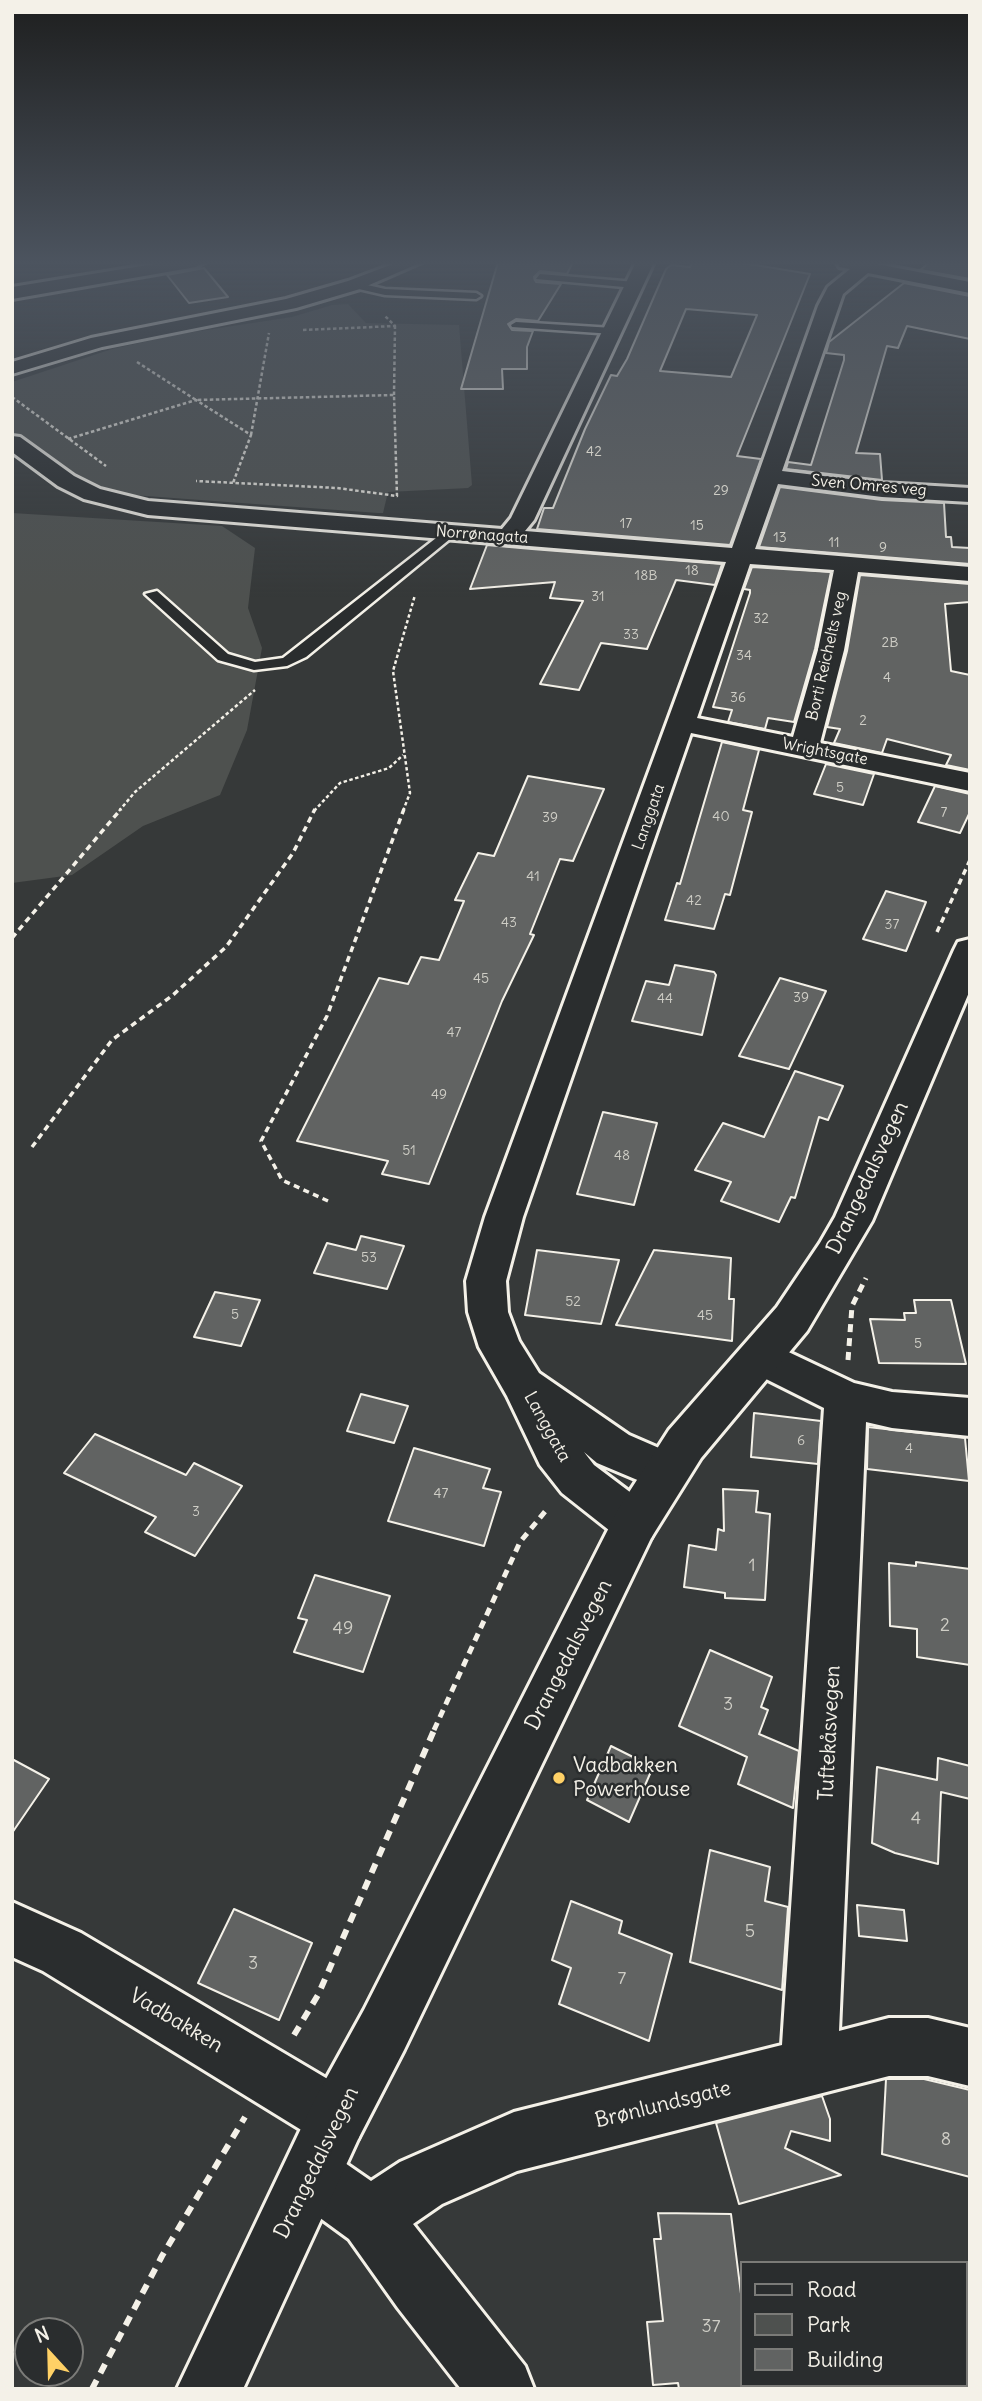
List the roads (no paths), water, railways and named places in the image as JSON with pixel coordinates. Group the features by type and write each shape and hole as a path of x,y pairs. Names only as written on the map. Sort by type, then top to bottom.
{"street":[{"path":"509,537 522,520 591,374"},
{"name":"Langgata","path":"635,1523 578,1479 556,1451 523,1384 500,1347 488,1312 486,1281 504,1217 739,555 806,374"},
{"name":"Norrønagata","path":"12,442 66,481 92,494 148,508 970,574"},
{"name":"Sven Omres veg","path":"768,476 882,489 970,495"},
{"name":"Borti Reichelts veg","path":"804,748 831,650 847,564"},
{"name":"Wrightsgate","path":"681,723 970,782"},
{"name":"Drangedalsvegen","path":"209,2389 337,2118 635,1523 685,1444 761,1357 814,1287 853,1221 970,950"},
{"path":"761,1357 846,1399 892,1410 970,1417"},
{"name":"Langgata","path":"523,1384 613,1450 666,1472"},
{"name":"Tuftekåsvegen","path":"809,2068 846,1444 846,1399"},
{"name":"Vadbakken","path":"12,1929 62,1952 337,2118"},
{"name":"Brønlundsgate","path":"371,2217 421,2183 514,2142 889,2047 928,2047 970,2057"},
{"path":"311,2175 371,2217 419,2286 502,2389"}],"lane":[{"path":"152,594 223,657 254,666 287,662 301,654 450,534"}],"place":[{"name":"Vadbakken Powerhouse","path":"559,1778"}]}
